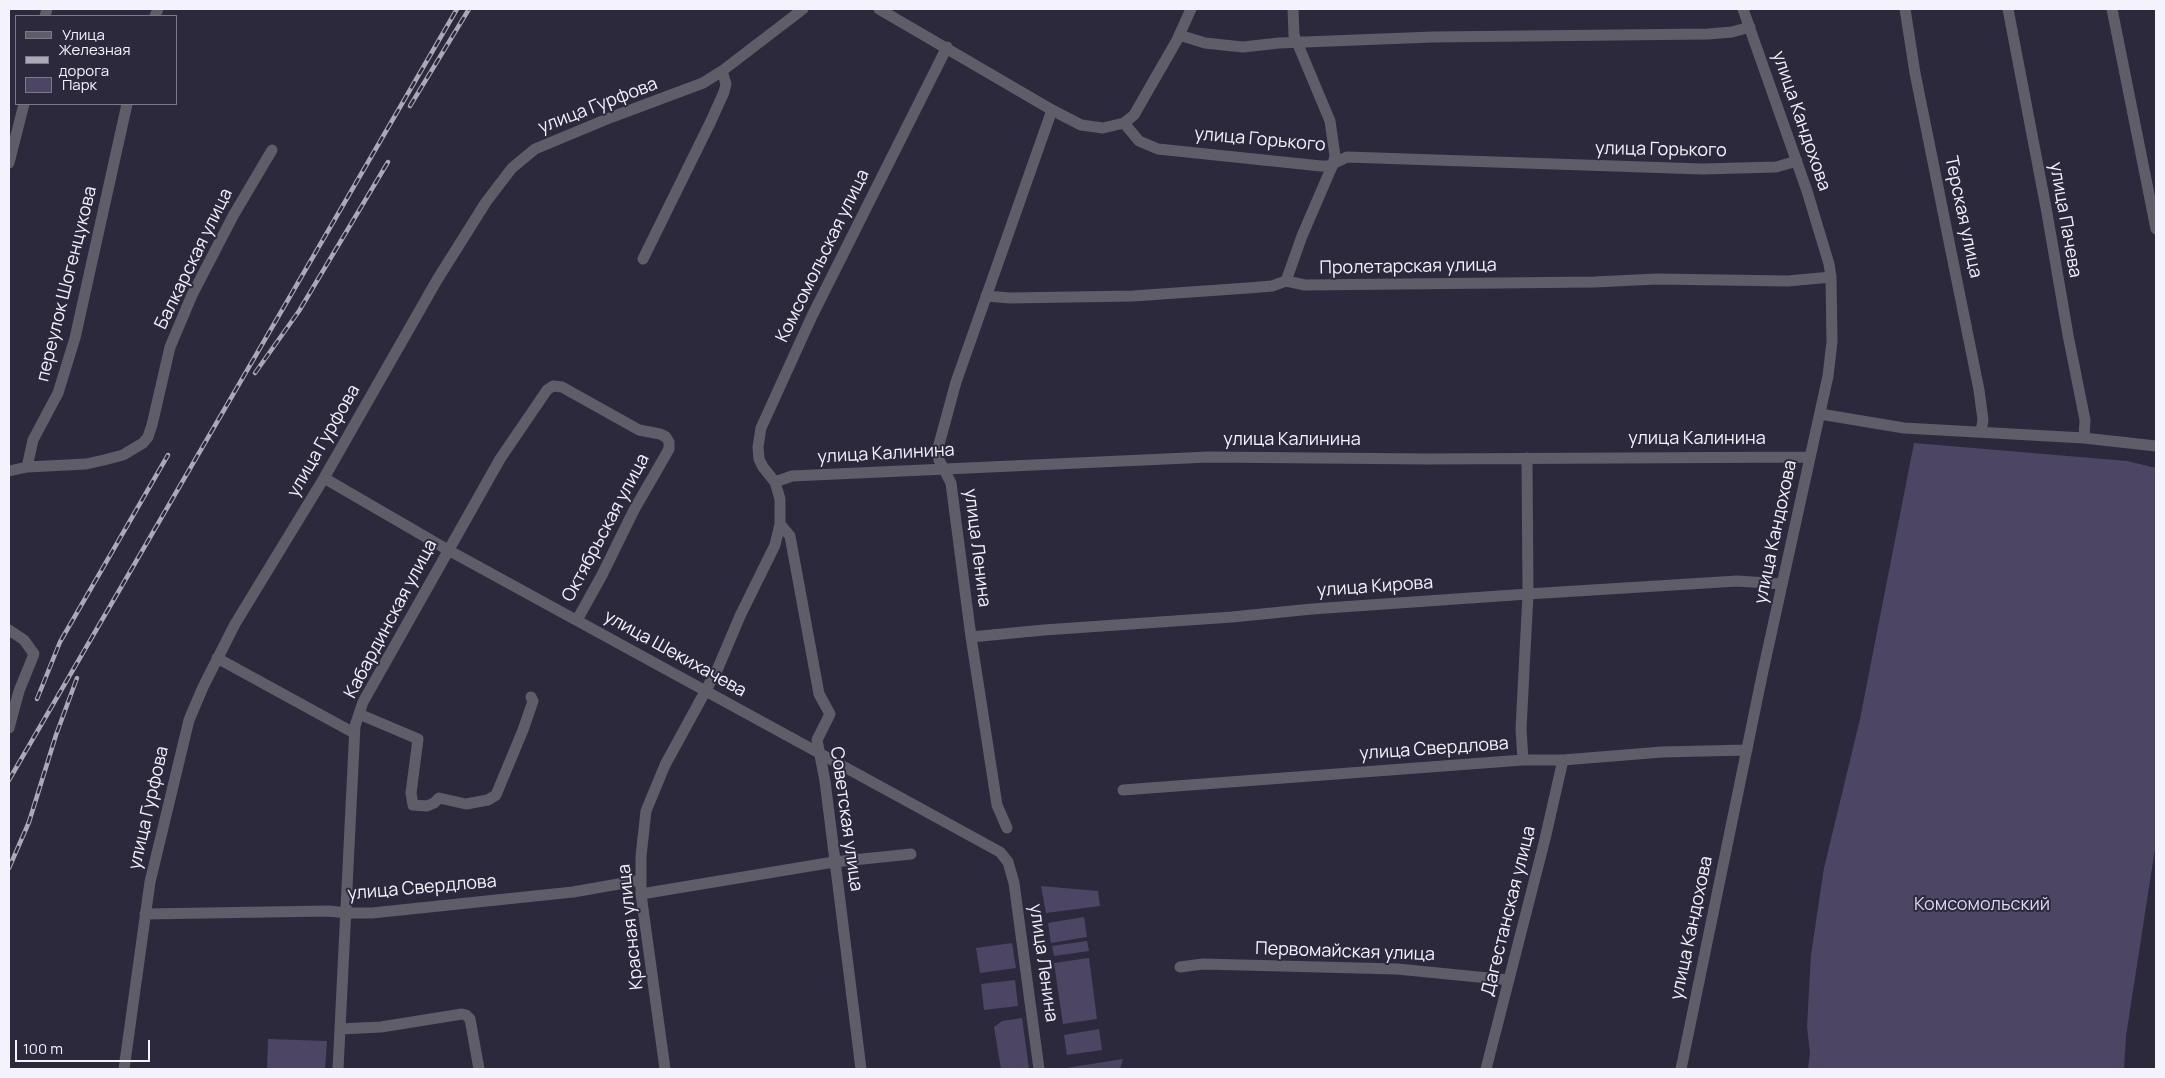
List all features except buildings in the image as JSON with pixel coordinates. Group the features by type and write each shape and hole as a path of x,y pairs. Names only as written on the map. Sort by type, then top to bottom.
{"street":[{"name":"улица Гурфова","path":"124,1069 153,865 181,744 189,720 217,658 235,624 324,478 437,280 486,202 512,168 527,155 548,143 695,87 722,71 803,9"},
{"path":"879,9 1052,110 1081,125 1103,128 1124,123 1134,115 1142,104 1191,9"},
{"path":"1286,281 1302,236 1333,164 1334,140 1330,121 1297,42 1293,28 1293,9"},
{"name":"улица Кандохова","path":"1681,1069 1782,584 1828,376 1832,342 1831,277 1807,191 1743,9"},
{"name":"Терская улица","path":"1905,9 1916,73 1976,371 1982,408 1981,432"},
{"name":"улица Пачева","path":"2008,9 2085,420 2084,438"},
{"path":"2112,9 2156,229"},
{"path":"1179,35 1205,43 1243,47 1297,42 1433,37 1690,35 1726,32 1750,27"},
{"name":"Комсомольская улица","path":"775,482 763,467 760,459 758,447 761,428 812,316 947,48"},
{"path":"643,259 720,99 726,84 722,71"},
{"path":"9,163 24,105"},
{"name":"переулок Шогенцукова","path":"27,467 33,440 58,393 75,338 128,105"},
{"name":"улица Ленина","path":"1007,828 997,805 971,637 951,483 943,469 938,448 956,382 1052,110"},
{"name":"улица Горького","path":"1124,123 1139,141 1158,149 1279,163 1328,166 1351,157 1702,169 1776,167 1797,161"},
{"name":"Балкарская улица","path":"9,471 27,467 86,464 123,455 143,443 148,437 170,347 192,295 233,216 272,150"},
{"name":"Пролетарская улица","path":"986,296 1010,298 1133,296 1272,286 1286,281 1305,285 1594,282 1657,279 1788,281 1831,277"},
{"name":"Кабардинская улица","path":"338,1069 354,733 364,702 500,459 547,390 553,386 562,387 639,430 666,437 669,442 669,449 666,452"},
{"path":"1820,414 1904,428 2084,438 2156,446"},
{"name":"Октябрьская улица","path":"577,620 666,452"},
{"name":"улица Калинина","path":"775,482 792,476 1209,457 1810,457"},
{"path":"1522,760 1521,729 1528,594 1526,458"},
{"name":"улица Шекихачева","path":"324,478 448,550 994,848 1008,862"},
{"name":"Красная улица","path":"665,1069 641,894 641,856 646,811 665,765 706,690 775,545 780,524 780,499 775,482"},
{"name":"Советская улица","path":"780,524 790,536 819,694 830,714 818,740 861,1069"},
{"name":"улица Кирова","path":"971,637 1044,630 1232,618 1312,609 1737,580 1782,584"},
{"path":"9,630 24,640 34,654 9,728"},
{"path":"217,658 354,733"},
{"path":"359,714 418,739 411,793 413,805 426,806 434,803 439,798 466,804 488,800 496,795 524,730 532,697"},
{"name":"улица Свердлова","path":"1124,790 1522,760 1563,760 1662,752 1747,750"},
{"name":"Дагестанская улица","path":"1486,1069 1545,839 1563,760"},
{"path":"641,894 834,862 911,854"},
{"name":"улица Ленина","path":"1008,862 1014,883 1039,1069"},
{"name":"улица Свердлова","path":"145,914 330,911 346,914 372,913 544,895 641,880"},
{"name":"Первомайская улица","path":"1180,967 1203,964 1396,969 1509,980"},
{"path":"340,1028 381,1027 462,1014 466,1015 470,1019 479,1069"}],"green space":[{"name":"Комсомольский","path":"1914,443 2127,461 2156,468 2156,842 2126,1036 2124,1069 1808,1069 1810,1053 1807,1027 1811,955 1824,868 1860,719"},
{"path":"1041,886 1098,891 1100,906 1046,913"},
{"path":"1084,917 1087,937 1051,943 1048,923"},
{"path":"1087,941 1089,951 1054,956 1052,946"},
{"path":"1012,943 1016,968 980,973 976,948"},
{"path":"1089,958 1097,1019 1063,1024 1054,963"},
{"path":"1015,980 1018,1006 984,1010 981,984"},
{"path":"1022,1018 1029,1069 1001,1069 994,1027 1002,1021"},
{"path":"1099,1029 1102,1050 1067,1055 1064,1035"},
{"path":"268,1039 327,1041 325,1069 267,1069"},
{"path":"1123,1059 1120,1069 1066,1069 1066,1068"}],"railway":[{"path":"9,780 457,9"},
{"path":"410,106 469,9"},
{"path":"255,373 299,311 388,162"},
{"path":"37,699 60,642 168,455"},
{"path":"9,868 29,822 56,735 77,678"}]}
